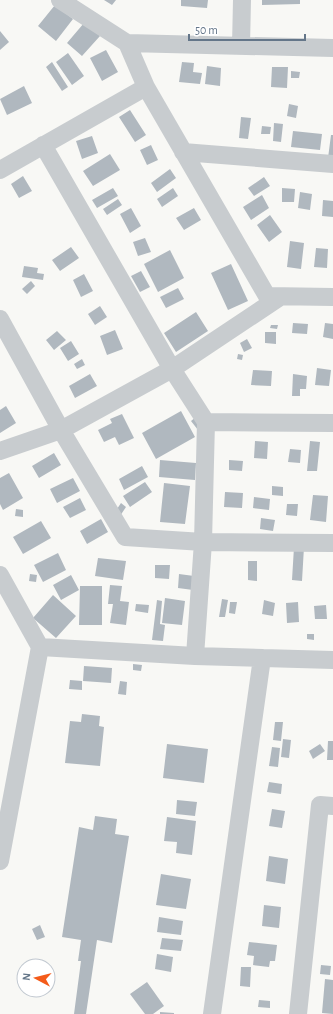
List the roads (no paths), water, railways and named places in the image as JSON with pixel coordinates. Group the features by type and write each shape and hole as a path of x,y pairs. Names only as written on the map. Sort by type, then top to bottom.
{"street":[{"path":"60,0 127,43 333,48"},
{"path":"241,46 242,0"},
{"path":"127,43 146,87 267,296 333,297"},
{"path":"0,170 146,87"},
{"path":"43,145 172,369 206,422 203,542 195,656"},
{"path":"183,152 333,164"},
{"path":"0,451 61,430 172,369 280,297"},
{"path":"0,319 61,430 125,537 203,542 333,543"},
{"path":"206,422 333,423"},
{"path":"0,575 40,647 0,861"},
{"path":"40,647 195,656 333,660"},
{"path":"212,1014 262,658"},
{"path":"298,1014 320,805 333,806"}]}
